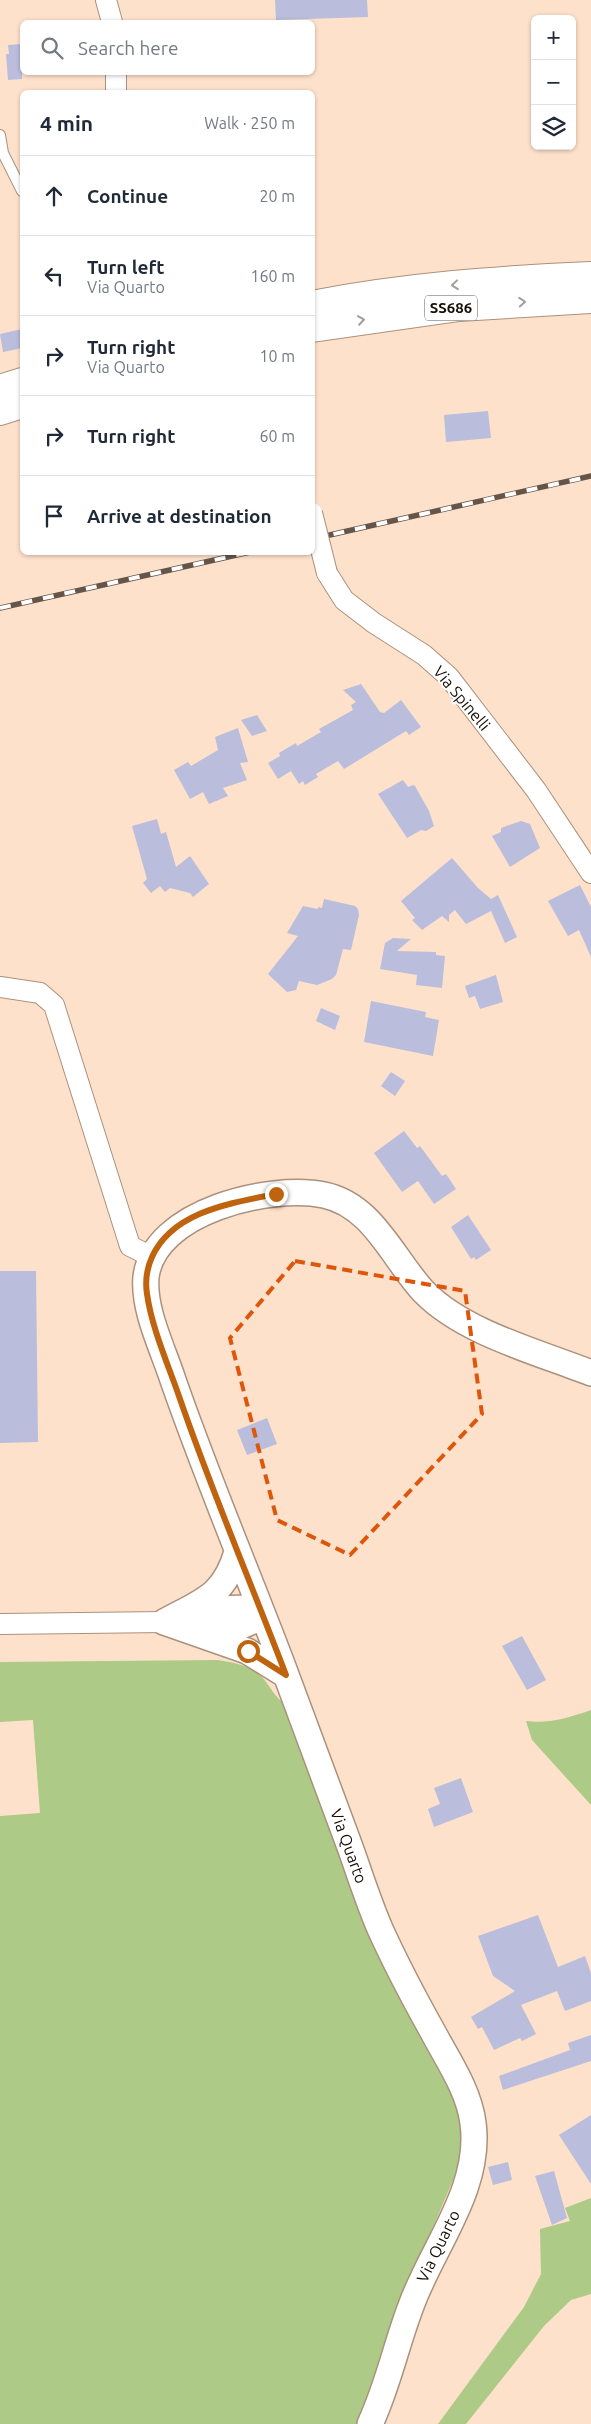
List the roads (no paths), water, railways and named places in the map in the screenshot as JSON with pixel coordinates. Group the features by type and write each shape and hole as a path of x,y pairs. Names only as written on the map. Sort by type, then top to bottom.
{"highway":[{"name":"SS686","path":"315,305 418,288 477,282 591,276"},
{"name":"SS686","path":"315,328 460,307 591,299"},
{"path":"0,389 20,383"},
{"path":"0,411 20,405"}],"street":[{"path":"106,0 111,20"},
{"path":"116,75 116,90"},
{"name":"Via Spinelli","path":"315,526 327,573 344,600 374,623 424,655 449,677 536,790 591,873"},
{"path":"0,987 40,993 54,1005 130,1246 152,1257 166,1236 174,1229 202,1213 220,1207 276,1194 310,1192 336,1197 359,1210 409,1275 445,1311 491,1334 591,1373"},
{"name":"Via Quarto","path":"152,1257 146,1283 153,1320 186,1417 286,1675 379,1927 404,1980 464,2090 473,2121 472,2171 456,2210 411,2304 389,2378 370,2424"},
{"path":"178,1621 218,1590 231,1572 237,1552"},
{"path":"0,1624 178,1621 230,1630 248,1624 263,1615"},
{"path":"178,1621 248,1651 286,1675"}],"lane":[{"path":"0,134 3,154 20,187"}],"railway":[{"path":"315,538 591,476"},
{"path":"0,608 237,555"}]}
